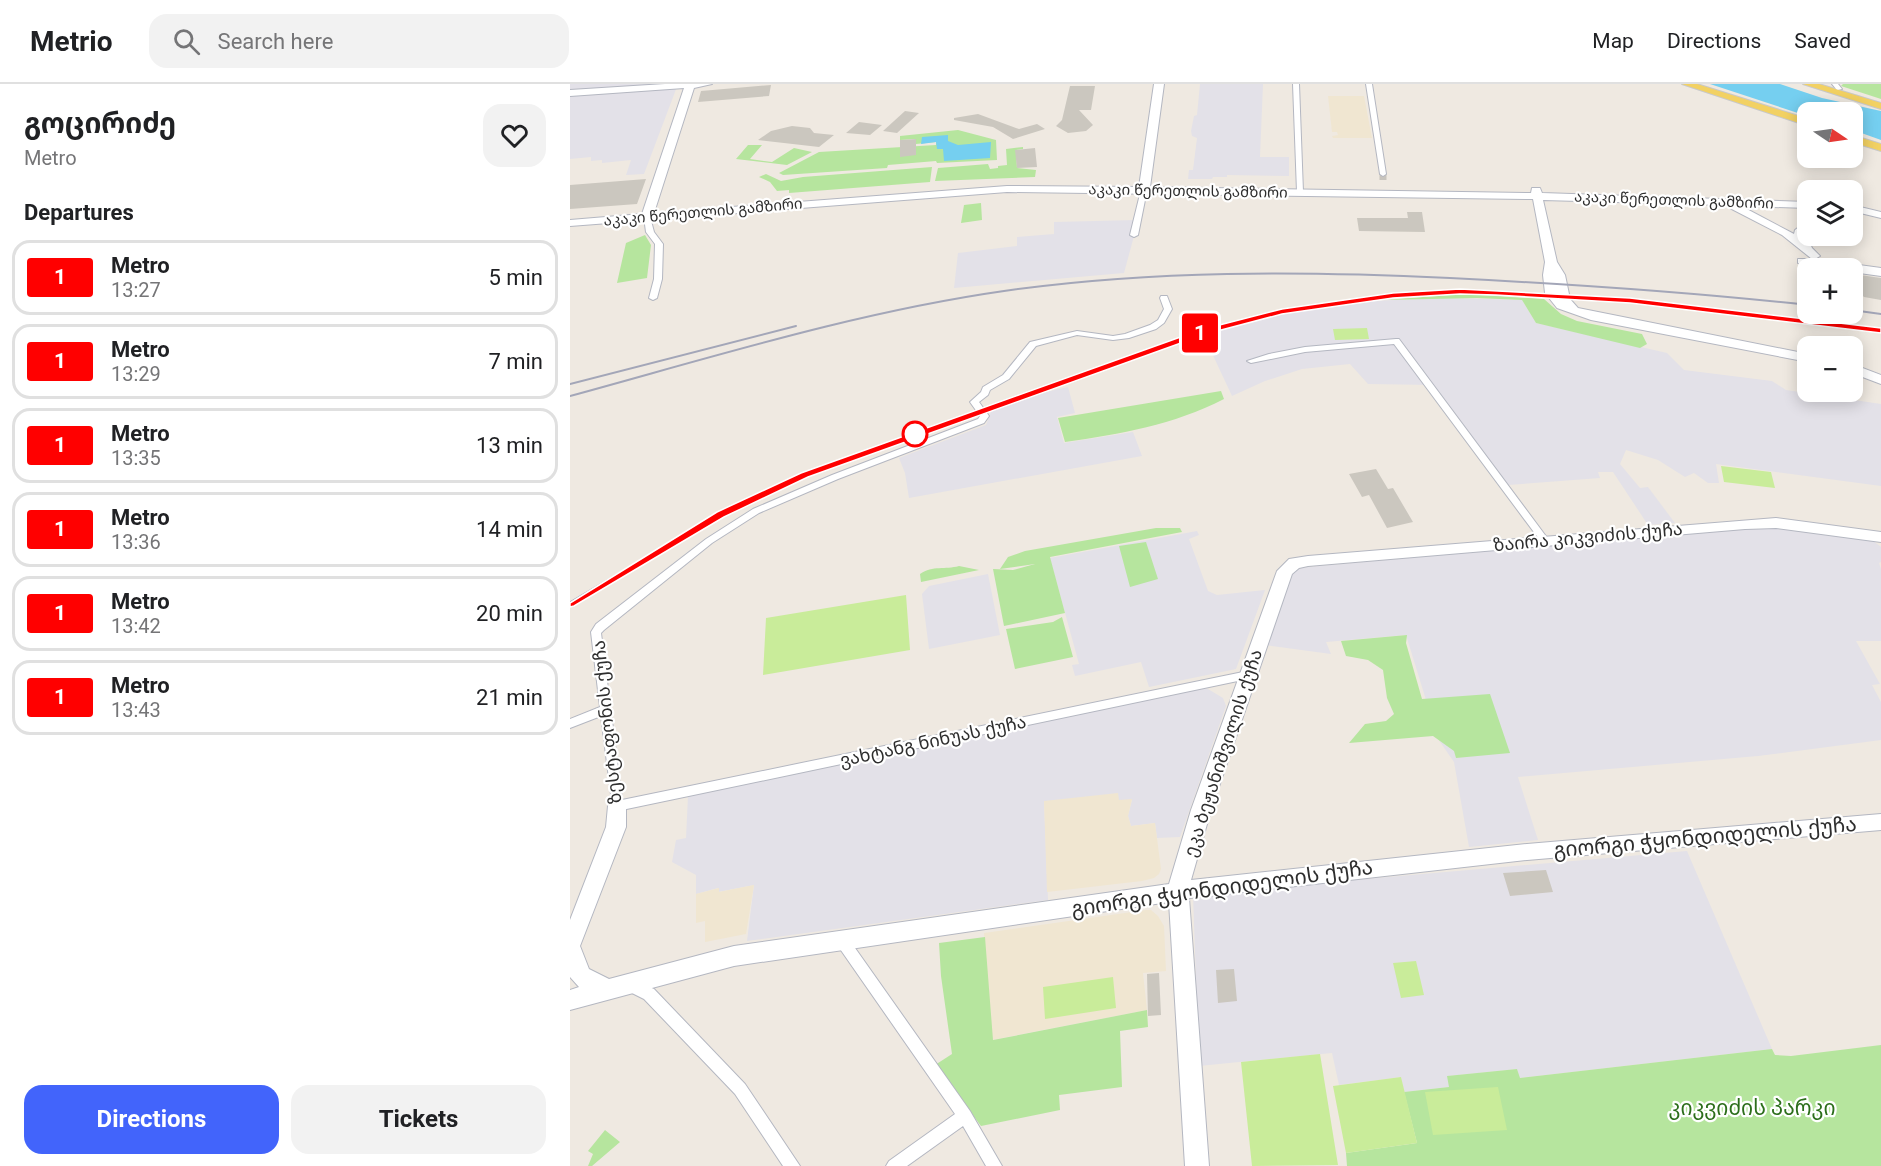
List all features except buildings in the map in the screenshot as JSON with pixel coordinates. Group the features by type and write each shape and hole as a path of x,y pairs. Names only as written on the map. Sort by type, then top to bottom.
{"main road":[{"path":"1687,84 1797,119"},
{"path":"1808,84 1881,104"},
{"path":"1821,84 1837,87 1881,104"},
{"path":"1863,141 1878,146"}],"street":[{"path":"570,93 707,84"},
{"path":"1134,235 1145,186 1159,84"},
{"path":"1296,84 1300,189"},
{"path":"1369,84 1383,180"},
{"path":"653,298 658,279 659,244 650,232 648,213 690,85"},
{"name":"აკაკი წერეთლის გამზირი","path":"1300,189 1383,180 1536,193 1797,204"},
{"name":"აკაკი წერეთლის გამზირი","path":"570,216 648,213 978,190 1145,186 1797,196"},
{"path":"1536,193 1551,262 1547,275 1551,298 1561,306 1591,316 1797,355"},
{"path":"1705,194 1789,235 1811,256 1838,265 1881,272"},
{"path":"1863,207 1881,210"},
{"path":"1863,208 1881,214"},
{"name":"აკაკი წერეთლის გამზირი","path":"570,223 648,213"},
{"path":"1806,246 1811,256"},
{"name":"ზესტაფონის ქუჩა","path":"570,946 616,827 617,806 596,632 709,541 756,511 835,477 981,421 985,416 974,402 985,393 986,389 1006,377 1033,344 1077,333 1113,338 1154,327 1161,321 1168,309 1164,297"},
{"path":"1251,361 1283,351 1327,345 1396,341 1545,541"},
{"path":"1863,373 1881,380"},
{"name":"ზაირა კიკვიძის ქუჩა","path":"1294,563 1776,523 1881,537"},
{"name":"ეკა ბეჟანიშვილის ქუჩა","path":"1197,1166 1178,889 1201,810 1281,581 1285,571 1294,563"},
{"name":"ვახტანგ ნინუას ქუჩა","path":"617,806 1248,675"},
{"path":"570,724 604,710"},
{"name":"გიორგი ჭყონდიდელის ქუჩა","path":"570,1000 734,956 1149,898 1178,889 1254,879 1516,854 1881,822"},
{"path":"843,942 965,1116 994,1166"},
{"path":"570,946 581,978 589,984 649,994 740,1089 792,1166"},
{"path":"894,1166 965,1116"}],"shaded area":[{"path":"570,84 678,84 644,174 626,175 631,160 602,163 602,160 591,161 591,157 570,159"},
{"path":"1200,84 1263,84 1260,157 1289,157 1289,176 1227,175 1227,177 1213,177 1212,179 1188,179 1189,170 1193,170 1197,138 1192,136 1191,131 1194,116 1197,115"},
{"path":"1328,96 1364,96 1372,138 1333,138 1332,136 1338,135 1337,132 1332,132"},
{"path":"1136,220 1124,273 954,288 958,253 1017,246 1017,237 1054,234 1054,222"},
{"path":"1447,298 1522,300 1536,323 1667,353 1684,370 1772,381 1786,390 1797,392 1797,402 1863,401 1881,404 1881,486 1716,464 1719,483 1708,483 1694,473 1685,477 1658,460 1626,450 1620,464 1640,488 1648,487 1675,523 1648,525 1613,472 1598,472 1600,478 1508,485 1434,385 1368,384 1350,364 1302,369 1265,381 1232,396 1203,334 1306,309 1369,301"},
{"path":"1068,387 1075,413 1057,417 1064,443 1133,432 1142,456 909,498 905,473 899,458 986,425 992,409 1028,396"},
{"path":"1778,526 1872,540 1881,547 1881,562 1879,563 1881,569 1881,641 1856,641 1880,684 1872,685 1881,702 1881,740 1758,756 1518,777 1538,840 1469,847 1454,762 1438,739 1406,635 1326,642 1331,654 1265,645 1290,575 1297,568"},
{"path":"1197,531 1199,535 1189,539 1208,591 1217,595 1265,590 1236,669 1149,687 1141,662 1075,676 1072,665 1079,664 1050,558"},
{"path":"988,574 1000,635 929,649 922,594 929,586"},
{"path":"1197,687 1208,689 1223,698 1226,706 1180,837 1157,838 1155,823 1131,826 1128,816 1132,800 1044,801 1048,900 747,941 754,885 718,892 718,888 696,894 696,875 672,862 676,840 686,838 688,796"},
{"path":"1118,793 1119,800 1132,799 1128,816 1131,826 1155,823 1161,869 1159,874 1142,881 1047,892 1044,801"},
{"path":"1687,851 1772,1049 1519,1078 1517,1069 1448,1076 1450,1087 1404,1092 1401,1077 1339,1085 1332,1053 1199,1066 1193,894"},
{"path":"754,885 746,934 705,942 705,921 696,923 696,894 719,888 719,892"},
{"path":"1151,910 1158,916 1164,926 1166,971 1143,973 1147,1010 992,1040 984,933"}],"green space":[{"path":"1843,84 1881,84 1881,99 1841,86"},
{"path":"958,130 996,140 997,160 937,163 936,161 888,165 887,168 783,175 779,173 819,152 936,145 936,142 916,144 915,139 900,140 900,136"},
{"path":"748,145 762,145 750,159 772,162 794,148 812,152 787,165 736,159"},
{"path":"1023,147 1023,149 1016,150 1017,168 1036,170 1035,177 935,181 938,168 988,164 990,169 998,168 998,166 1007,165 1006,149"},
{"path":"932,167 930,182 789,193 789,190 777,191 770,182 759,177 766,174 781,181 803,177"},
{"path":"981,203 982,220 961,223 964,205"},
{"path":"645,235 651,245 647,278 617,283 626,243"},
{"path":"1464,294 1544,299 1561,314 1577,321 1642,334 1647,344 1640,348 1536,323 1522,300 1477,298 1383,300"},
{"path":"1367,328 1369,339 1335,340 1333,329"},
{"path":"1221,391 1224,399 1186,416 1106,436 1065,442 1058,418"},
{"path":"1721,466 1771,472 1775,488 1724,482"},
{"path":"1156,528 1180,528 1182,532 1050,557 1065,613 1004,626 993,569 1013,570 1035,564 1000,569 1008,557 1025,551"},
{"path":"1146,542 1158,579 1130,587 1119,546"},
{"path":"959,566 979,570 921,582 920,574 925,571"},
{"path":"906,595 910,650 763,675 766,618"},
{"path":"1062,617 1073,657 1015,669 1006,629 1053,622"},
{"path":"1407,635 1406,643 1422,699 1490,694 1510,753 1456,758 1454,751 1433,736 1349,743 1365,724 1386,721 1394,714 1387,698 1383,670 1368,660 1346,656 1341,641"},
{"path":"985,937 993,1040 1147,1010 1148,1027 1120,1031 1122,1087 1059,1095 1060,1110 981,1126 935,1065 952,1054 941,976 939,943"},
{"path":"1416,961 1424,995 1401,998 1393,963"},
{"path":"1113,977 1116,1008 1045,1019 1043,987"},
{"name":"კიკვიძის პარკი","path":"1881,1045 1881,1166 1347,1166 1346,1153 1417,1143 1404,1092 1449,1087 1447,1076 1517,1069 1520,1078 1772,1049 1775,1055 1791,1056"},
{"path":"1320,1054 1338,1165 1252,1166 1241,1062"},
{"path":"1401,1077 1417,1143 1346,1153 1333,1086"},
{"path":"1498,1087 1507,1130 1433,1135 1425,1092"},
{"path":"605,1130 620,1142 592,1166 588,1166 593,1154 588,1151"}],"water":[{"path":"1710,84 1780,84 1840,102 1797,102 1797,113"},
{"path":"1863,107 1881,111 1881,140 1863,134"},
{"path":"948,135 948,141 958,145 991,142 990,158 944,161 943,149 937,149 936,142 921,144 922,137"}],"tunnel":[{"path":"1383,174 1383,180"}],"railway":[{"path":"570,396 786,337 894,311 1004,291 1115,279 1227,274 1394,276 1629,289 1797,304"},
{"path":"752,499 804,475 1203,332 1282,311 1393,296 1460,292 1630,301 1881,330"},
{"path":"1863,312 1881,314"},
{"path":"570,384 796,326"},
{"path":"570,603 720,514 755,498"}],"metro line":[{"name":"1","path":"570,603 720,514 804,475 1203,332 1282,311 1393,296 1496,292 1630,301 1881,330"}]}
